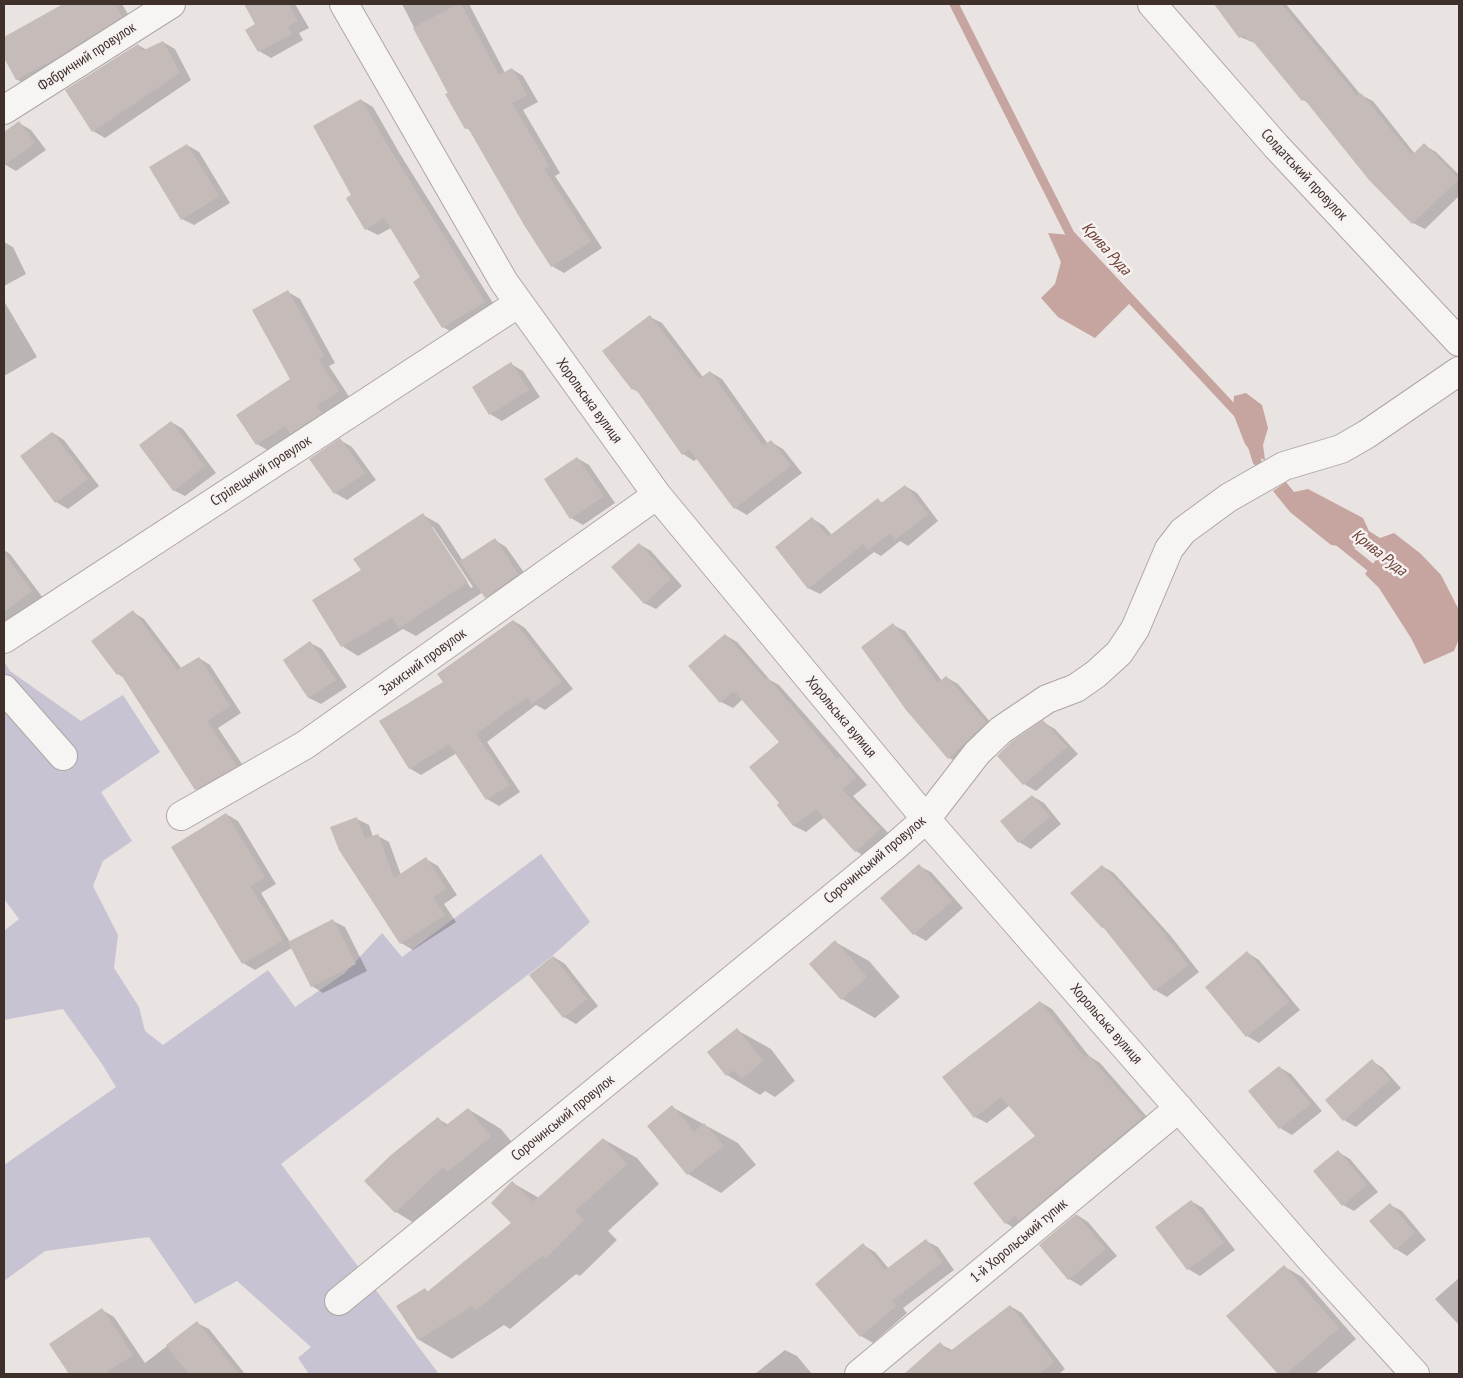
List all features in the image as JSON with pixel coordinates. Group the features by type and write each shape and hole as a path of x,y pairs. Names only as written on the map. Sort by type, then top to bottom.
{"street":[{"name":"Фабричний провулок","path":"4,110 171,4"},
{"name":"Хорольська вулиця","path":"344,4 504,282 656,495 926,818 1179,1108 1415,1374"},
{"name":"Солдатський провулок","path":"1152,4 1276,146 1459,342"},
{"name":"Стрілецький провулок","path":"4,639 519,303"},
{"name":"Сорочинський провулок","path":"339,1301 926,818 977,753 1001,730 1048,699 1076,688 1090,679 1119,653 1135,629 1169,549 1183,531 1228,498 1284,466 1341,449 1459,371"},
{"name":"Захисний провулок","path":"180,816 305,745 656,495"},
{"path":"4,689 63,756"},
{"name":"1-й Хорольський тупик","path":"859,1374 1179,1108"}],"shaded area":[{"path":"4,661 10,671 81,721 123,695 160,752 101,792 132,841 103,861 93,886 118,935 114,968 139,1007 145,1031 163,1045 268,970 295,1007 345,973 382,933 402,957 541,854 590,922 551,957 281,1164 439,1374 309,1374 298,1358 311,1347 237,1281 195,1304 149,1237 45,1251 4,1281 4,1165 116,1087 63,1009 4,1020 4,931 19,919 4,899"}],"water":[{"path":"1048,233 1070,235 1133,300 1095,338 1058,317 1041,298 1055,284 1061,262"},
{"path":"1246,393 1262,405 1268,428 1263,445 1265,460 1255,456 1245,444 1233,413 1234,396"},
{"path":"1286,482 1294,492 1308,489 1363,518 1369,531 1380,538 1394,533 1421,554 1441,575 1459,610 1459,639 1454,651 1424,664 1411,638 1379,588 1365,574 1379,556 1365,543 1356,548 1331,545 1290,512 1273,491"}],"building":[{"path":"63,4 115,4 122,17 47,64 16,80 4,58 4,37"},
{"path":"244,4 288,4 298,21 288,26 292,34 258,52 245,30 255,24"},
{"path":"461,4 499,75 512,68 527,95 512,103 549,166 544,169 591,241 551,267 524,225 468,128 465,129 445,94 448,93 413,28"},
{"path":"1214,4 1281,4 1357,96 1361,93 1412,155 1424,143 1459,179 1412,224 1369,180 1304,99 1302,101 1251,39 1248,41 1244,35 1239,38"},
{"path":"163,41 180,73 92,132 65,90 138,44 142,51"},
{"path":"361,99 485,302 442,328 413,282 420,277 384,218 365,230 346,198 351,195 313,126"},
{"path":"19,121 35,143 4,165 4,132"},
{"path":"187,144 219,196 181,220 149,167"},
{"path":"288,290 324,356 318,359 339,391 316,406 322,413 290,434 285,426 256,445 236,415 290,379 252,310"},
{"path":"650,315 699,379 710,371 763,446 771,440 791,466 734,509 689,449 682,455 635,388 632,390 602,351"},
{"path":"511,362 529,390 489,415 472,387"},
{"path":"171,421 205,466 173,491 139,445"},
{"path":"52,432 88,479 55,503 20,456"},
{"path":"340,438 365,473 334,494 309,459"},
{"path":"577,457 604,496 570,519 544,479"},
{"path":"905,485 928,514 895,540 890,533 868,550 863,544 808,589 775,547 812,517 828,537 878,498 881,503"},
{"path":"423,513 468,582 399,628 392,617 341,647 312,600 361,570 353,559"},
{"path":"495,538 518,574 485,598 460,561"},
{"path":"639,543 671,579 644,604 611,567"},
{"path":"4,553 32,591 4,612"},
{"path":"133,610 177,670 199,657 230,706 207,721 237,766 195,790 120,673 117,675 91,641"},
{"path":"513,620 562,682 532,704 527,697 476,734 509,785 486,800 449,744 409,769 379,721 443,682 437,674"},
{"path":"893,623 938,683 946,676 986,722 948,759 906,710 861,647"},
{"path":"725,634 765,679 767,677 837,759 840,757 856,778 842,789 880,829 855,852 816,809 793,826 777,805 779,803 749,767 779,742 734,691 720,703 688,666"},
{"path":"310,641 336,680 308,698 283,660"},
{"path":"1043,720 1067,747 1023,785 997,756 1011,742"},
{"path":"1032,795 1050,817 1018,843 1000,821"},
{"path":"226,813 265,877 250,886 283,940 242,964 171,847"},
{"path":"357,817 364,839 378,834 394,878 426,857 446,888 433,897 445,915 400,944 339,850 330,827"},
{"path":"919,864 952,901 913,935 880,898"},
{"path":"1102,865 1158,926 1188,965 1154,991 1103,927 1070,893"},
{"path":"333,919 356,964 311,987 288,942"},
{"path":"835,940 867,977 841,1000 809,964"},
{"path":"1247,951 1289,1002 1246,1037 1205,987"},
{"path":"553,956 587,999 563,1018 529,975"},
{"path":"1040,1001 1085,1058 1088,1055 1143,1117 1019,1221 1015,1216 1005,1224 973,1183 1035,1136 1001,1097 974,1118 942,1077"},
{"path":"737,1028 763,1061 741,1079 734,1070 726,1076 707,1052"},
{"path":"1372,1059 1390,1080 1343,1121 1325,1100"},
{"path":"1279,1066 1311,1104 1279,1129 1248,1091"},
{"path":"672,1105 694,1132 704,1123 724,1146 687,1175 647,1126"},
{"path":"468,1108 491,1137 447,1172 443,1167 395,1213 364,1181 391,1155 438,1117 445,1126"},
{"path":"603,1138 627,1164 575,1211 584,1220 546,1258 543,1255 476,1310 472,1306 418,1340 396,1306 425,1288 427,1292 511,1223 491,1203 512,1181 533,1202"},
{"path":"1338,1150 1367,1185 1342,1206 1313,1171"},
{"path":"1191,1200 1224,1243 1187,1270 1155,1227"},
{"path":"1390,1203 1415,1233 1395,1250 1369,1221"},
{"path":"1076,1214 1106,1249 1068,1280 1039,1245"},
{"path":"926,1239 943,1262 892,1301 896,1306 860,1337 815,1284 863,1243 885,1270"},
{"path":"1284,1265 1339,1328 1286,1374 1278,1374 1226,1316"},
{"path":"1010,1305 1054,1362 1038,1374 904,1374 940,1342 949,1352"},
{"path":"102,1308 133,1355 104,1374 69,1374 49,1344"},
{"path":"197,1321 239,1374 189,1374 166,1345"}],"waterway":[{"name":"Крива Руда","path":"954,4 1070,234 1241,417"},
{"name":"Крива Руда","path":"1252,445 1257,461"},
{"name":"Крива Руда","path":"1338,541 1380,575"}]}
